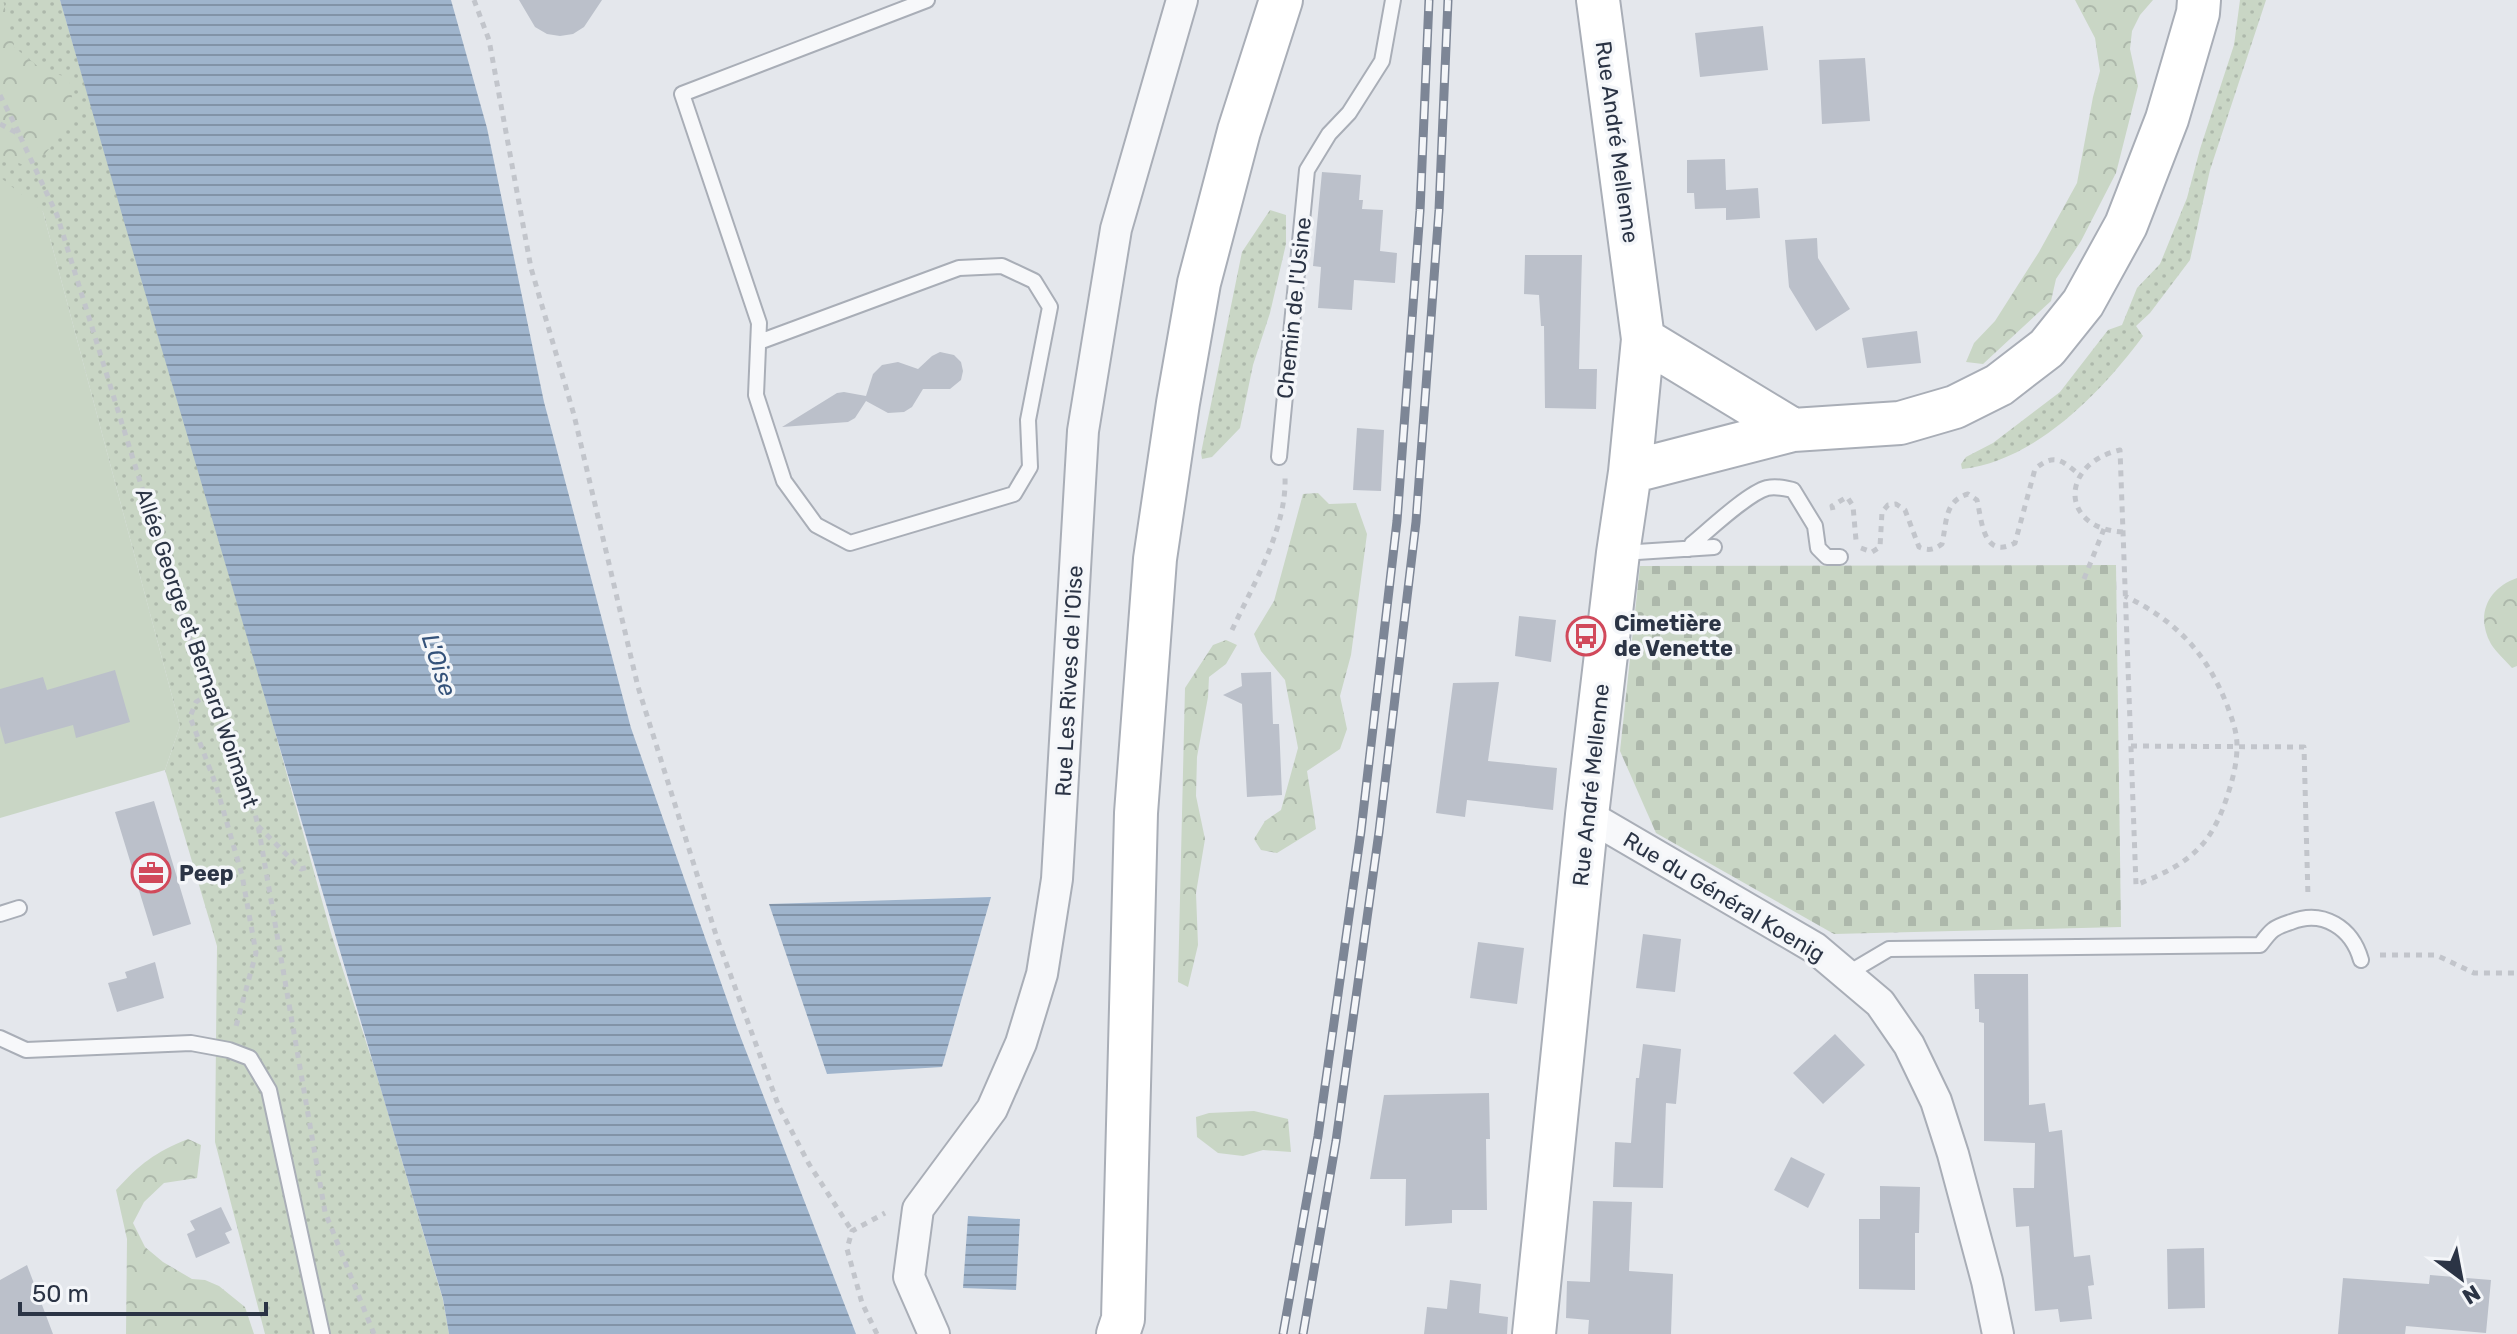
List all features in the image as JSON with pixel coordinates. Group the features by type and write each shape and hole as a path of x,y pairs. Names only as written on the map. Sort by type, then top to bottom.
{"street":[{"name":"Rue Les Rives de l'Oise","path":"934,1334 909,1277 918,1209 992,1109 1021,1043 1042,974 1057,879 1083,431 1116,229 1182,0"},
{"path":"1118,1334 1123,1319 1136,813 1155,559 1199,283 1239,131 1281,0"},
{"name":"Rue André Mellenne","path":"1534,1334 1587,815 1630,472 1643,339 1598,0"},
{"path":"1630,472 1793,430 1900,423 1955,407 1999,385 2047,348 2083,303 2126,225 2167,119 2198,13 2199,0"},
{"path":"1643,339 1793,430"},
{"name":"Rue du Général Koenig","path":"1587,815 1815,948 1880,1003 1909,1045 1936,1101 1987,1281 1998,1334"}],"lane":[{"path":"759,342 959,268 1002,266 1034,281 1050,307 1028,420 1030,467 1014,494 850,543 816,525 784,481 756,395 759,323 682,94 927,0"},
{"name":"Chemin de l'Usine","path":"1279,457 1307,170 1382,61 1393,0"},
{"path":"1689,549 1717,523 1763,489 1778,487 1793,490 1815,526 1818,548 1827,557 1840,557"},
{"path":"1618,553 1714,547"},
{"path":"0,914 19,908"},
{"path":"1845,975 1889,949 2260,945 2275,928 2298,919 2318,917 2335,923 2351,937 2360,957"},
{"path":"0,1038 26,1050 191,1043 229,1050 250,1058 269,1090 322,1334"}],"path":[{"path":"474,0 489,40 531,268 574,415 638,687 717,938 779,1107 809,1164 852,1231"},
{"name":"Allée George et Bernard Woimant","path":"0,95 57,215 187,632 244,774 258,825 325,1212 374,1334"},
{"path":"0,124 19,134"},
{"path":"2123,532 2104,529 2085,519 2077,507 2075,491 2087,464 2103,454 2120,450 2123,532 2125,596 2136,885 2181,863 2200,847 2221,815 2235,771 2237,747 2235,727 2217,681 2203,657 2173,624 2125,596"},
{"path":"1232,630 1265,560 1283,508 1286,480 1279,457"},
{"path":"1840,557 1832,506 1847,497 1853,506 1856,542 1863,550 1872,552 1880,547 1882,512 1888,505 1896,504 1905,510 1919,547 1935,549 1942,544 1951,504 1959,496 1968,494 1977,500 1985,536 1999,548 2015,543 2035,469 2050,459 2060,460 2080,475"},
{"path":"2084,579 2104,529"},
{"path":"210,692 196,702 190,717 216,785 242,875 256,953 229,1050"},
{"path":"2131,746 2304,747 2309,918"},
{"path":"258,825 301,869 308,867"},
{"path":"2360,957 2436,955 2474,973 2517,973"},
{"path":"877,1334 862,1303 847,1249 852,1231 883,1213 918,1209"}],"green space":[{"path":"0,0 60,0 267,703 331,933 443,1300 449,1334 265,1334 215,1142 217,946 165,770 180,726 43,212 0,191"},
{"path":"0,0 3,0 14,47 45,72 69,77 75,117 45,154 23,165 0,154"},
{"path":"2075,0 2153,0 2132,31 2130,49 2138,86 2116,173 2081,241 2056,279 2051,301 1983,364 1966,362 1974,343 1995,321 2039,252 2077,183 2100,71 2095,38"},
{"path":"2240,0 2266,0 2210,170 2190,260 2150,313 2136,326 2143,336 2087,401 2064,421 2015,453 1962,469 1961,464 1966,457 1993,443 2060,392 2108,330 2122,325 2137,288 2160,264 2187,198 2234,45"},
{"path":"0,177 43,212 180,726 165,770 0,818"},
{"path":"1270,210 1286,215 1286,244 1270,313 1253,365 1240,428 1212,457 1202,459 1242,252"},
{"path":"1318,493 1329,504 1356,503 1367,534 1351,655 1340,696 1347,729 1340,749 1307,771 1316,829 1277,853 1261,850 1254,839 1265,821 1281,810 1298,748 1285,680 1261,651 1254,634 1274,601 1303,494"},
{"path":"2116,565 2121,927 1834,934 1656,833 1620,751 1640,566"},
{"path":"2517,578 2517,666 2512,668 2491,644 2484,623 2487,604 2492,596 2498,588"},
{"path":"1226,640 1237,645 1226,664 1209,677 1197,757 1196,796 1205,839 1196,893 1198,945 1188,987 1178,982 1185,688 1213,645"},
{"path":"1254,1111 1288,1119 1291,1152 1263,1150 1243,1156 1218,1153 1197,1137 1196,1117 1209,1113"},
{"path":"188,1139 201,1145 197,1178 164,1183 144,1202 133,1223 145,1247 163,1262 192,1279 219,1286 245,1307 254,1334 126,1334 127,1239 116,1190 149,1160"}],"water":[{"name":"L'Oise","path":"60,0 451,0 487,128 544,402 631,728 737,1028 856,1334 449,1334 443,1299"},
{"path":"991,897 942,1067 827,1074 769,904"},
{"path":"968,1216 1020,1219 1016,1290 963,1288"}],"building":[{"path":"519,0 602,0 584,27 573,34 560,36 547,34 535,27"},
{"path":"1763,26 1768,70 1700,77 1695,33"},
{"path":"1865,58 1870,121 1822,124 1819,60"},
{"path":"1725,159 1726,190 1758,188 1760,218 1726,220 1726,208 1695,209 1694,193 1687,193 1687,160"},
{"path":"1322,172 1361,175 1359,200 1363,200 1362,209 1383,210 1380,251 1397,253 1395,283 1354,280 1352,310 1318,308 1321,267 1313,266"},
{"path":"1817,238 1818,258 1850,309 1816,331 1789,287 1785,240"},
{"path":"1525,255 1582,255 1579,369 1597,369 1596,409 1545,408 1544,326 1541,326 1539,295 1524,294"},
{"path":"1917,331 1921,363 1867,368 1862,338"},
{"path":"940,352 954,355 961,362 961,380 950,389 923,389 912,407 904,412 888,413 866,401 855,418 848,422 782,427 837,393 866,396 873,374 882,365 898,362 918,369"},
{"path":"1357,428 1384,430 1381,491 1353,490"},
{"path":"1519,616 1556,620 1551,662 1515,656"},
{"path":"115,670 130,722 76,738 73,725 5,744 0,726 0,689 43,677 47,690"},
{"path":"1271,672 1273,724 1279,724 1282,795 1247,797 1242,704 1223,695 1242,686 1241,673"},
{"path":"1499,682 1488,761 1557,768 1553,810 1467,800 1465,817 1436,813 1453,683"},
{"path":"154,801 191,924 153,936 115,812"},
{"path":"1643,934 1681,939 1675,992 1636,988"},
{"path":"1478,942 1524,948 1517,1004 1470,998"},
{"path":"155,962 164,998 117,1012 108,983 127,978 125,972"},
{"path":"1974,974 2028,974 2029,1105 2045,1103 2049,1132 2062,1130 2074,1257 2090,1255 2094,1285 2088,1286 2092,1319 2060,1322 2058,1309 2035,1311 2029,1226 2016,1227 2013,1188 2034,1188 2035,1143 1984,1141 1984,1023 1979,1022 1979,1009 1975,1009"},
{"path":"1835,1034 1865,1065 1823,1104 1793,1073"},
{"path":"1643,1044 1681,1049 1676,1104 1666,1103 1663,1188 1613,1187 1615,1142 1631,1143 1636,1078 1639,1078"},
{"path":"1489,1093 1487,1210 1452,1210 1452,1223 1405,1226 1406,1179 1370,1179 1384,1095"},
{"path":"1791,1157 1825,1174 1808,1208 1774,1190"},
{"path":"1880,1186 1920,1187 1919,1233 1915,1233 1915,1290 1859,1289 1859,1219 1880,1219"},
{"path":"1593,1201 1632,1202 1629,1271 1673,1274 1671,1334 1588,1334 1589,1320 1566,1318 1567,1281 1590,1282"},
{"path":"221,1207 232,1230 225,1233 230,1243 196,1258 187,1234 195,1230 190,1221"},
{"path":"2204,1248 2205,1308 2168,1309 2167,1249"},
{"path":"27,1265 53,1334 0,1334 0,1280"},
{"path":"2430,1275 2491,1280 2486,1333 2406,1326 2405,1334 2338,1334 2343,1278 2429,1284"},
{"path":"1450,1280 1481,1284 1479,1313 1508,1317 1507,1334 1424,1334 1427,1307 1447,1309"}],"railway":[{"path":"1283,1334 1318,1136 1361,831 1397,521 1420,211 1429,0"},
{"path":"1303,1334 1336,1141 1379,832 1416,522 1439,210 1448,0"}],"place":[{"name":"Cimetière de Venette","path":"1586,636"},
{"name":"Peep","path":"151,873"}]}
